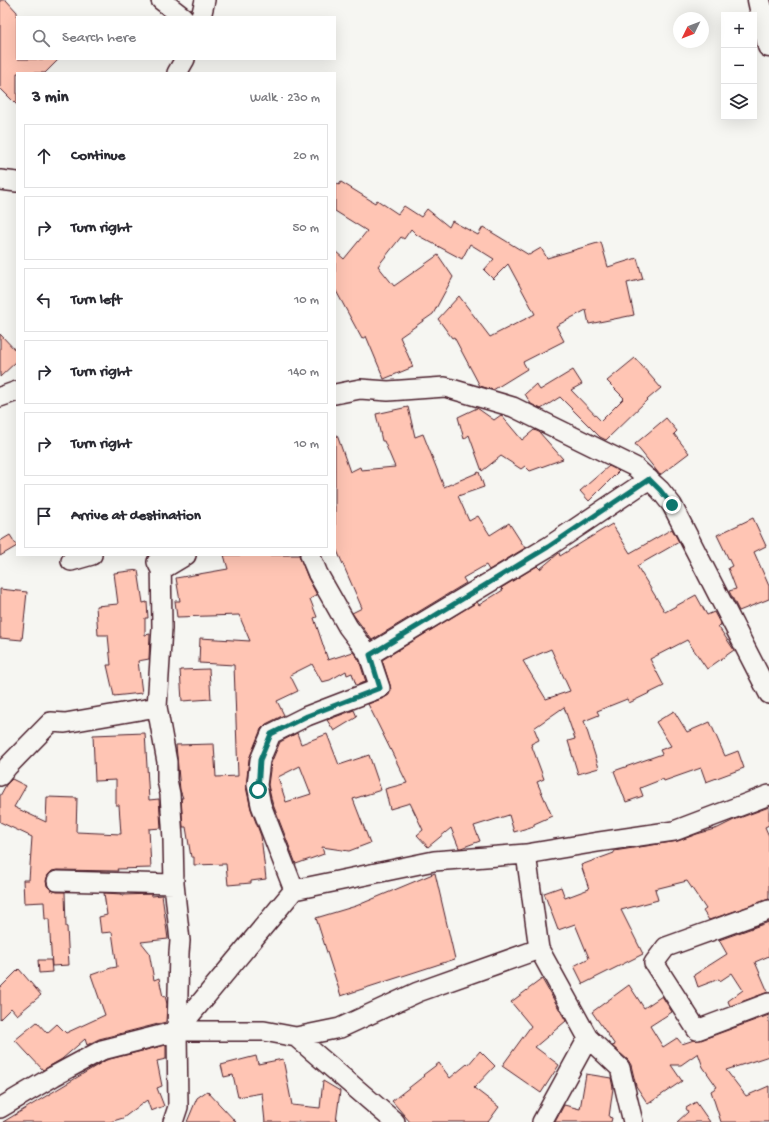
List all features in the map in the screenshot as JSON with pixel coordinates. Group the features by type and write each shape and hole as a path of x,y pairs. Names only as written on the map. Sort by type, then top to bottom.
{"main road":[{"path":"759,0 769,46"}],"street":[{"path":"161,0 182,16"},
{"path":"201,16 205,0"},
{"path":"178,72 184,60"},
{"path":"0,180 16,182"},
{"path":"336,394 360,389 388,391 445,387 513,407 635,467 660,490 672,505 769,694"},
{"path":"0,397 16,391"},
{"path":"370,655 548,547 649,479"},
{"path":"71,561 88,556"},
{"path":"173,1122 178,1107 180,940 174,884 167,762 157,707 162,628 158,560 180,556"},
{"path":"294,890 261,805 257,786 260,760 271,734 307,716 380,688 370,655 348,627 318,574 310,556"},
{"path":"0,776 51,722 66,723 157,707"},
{"path":"178,1031 294,890 434,861 526,854 605,840 674,831 769,795"},
{"path":"526,854 539,949 588,1038 620,1068 633,1122"},
{"path":"57,881 174,884"},
{"path":"769,910 666,947 654,963 697,1030 769,1003"},
{"path":"0,1108 102,1050 178,1031 264,1031 296,1037 340,1028 418,992 539,949"},
{"path":"296,1037 395,1122"},
{"path":"542,1122 588,1038"}],"building":[{"path":"0,0 6,0 17,12 16,60 58,60 46,72 16,72 16,104 0,88"},
{"path":"341,182 375,203 377,200 398,214 404,206 421,217 427,209 449,227 452,221 478,235 483,227 529,255 541,248 547,258 601,242 608,267 637,258 643,279 627,283 634,315 589,324 586,310 556,326 564,341 523,362 527,369 493,390 480,386 454,337 452,338 438,319 459,296 490,337 535,314 508,264 493,279 484,270 494,259 470,244 462,259 417,235 411,229 404,239 401,237 378,266 394,286 438,255 453,277 433,314 400,337 413,367 384,379 366,336 362,339 336,291 336,252 344,259 367,231 336,212 336,183 339,185"},
{"path":"0,334 16,351 16,362 0,377"},
{"path":"635,358 661,388 606,440 600,437 560,397 541,409 531,404 525,394 536,384 540,390 573,370 582,384 571,390 601,421 624,398 607,381"},
{"path":"408,407 415,437 423,434 444,487 479,472 484,487 458,496 469,521 478,516 490,535 509,523 525,548 489,570 486,565 463,578 466,583 372,640 352,613 362,608 336,548 336,436 350,472 360,467 361,470 395,467 384,441 382,441 376,414"},
{"path":"477,408 494,420 501,415 522,440 534,430 539,432 563,459 530,471 525,466 521,469 501,456 482,471 469,435 464,439 458,417"},
{"path":"666,418 677,431 674,434 689,453 660,475 635,444"},
{"path":"609,466 619,471 589,501 580,491"},
{"path":"753,518 766,546 754,552 769,586 769,599 739,611 729,591 736,589 728,568 732,566 717,535"},
{"path":"612,524 630,553 672,529 679,542 637,566 665,612 696,595 707,615 714,612 721,625 718,626 734,650 707,669 687,640 650,659 664,686 629,703 627,699 597,711 599,715 584,721 599,768 578,774 568,741 575,739 564,707 534,728 539,740 531,744 544,779 537,782 552,816 534,824 534,826 514,832 509,815 474,826 480,841 461,848 459,848 451,828 428,847 417,835 423,830 410,803 390,809 385,789 407,783 368,704 389,695 391,690 382,660 477,602 479,605 503,590 501,588 537,566 540,569 559,553 560,556","holes":["551,649 570,691 546,699 523,661"]},
{"path":"10,535 16,547 0,556 0,541"},
{"path":"224,556 299,556 308,578 317,595 310,599 317,617 314,618 328,660 353,652 359,660 366,682 356,685 352,673 347,675 346,671 330,680 322,682 312,664 290,675 298,691 277,701 284,715 266,724 261,729 249,759 246,787 251,809 261,836 266,879 251,881 251,883 228,885 226,864 194,865 194,857 191,857 186,827 183,827 181,798 183,798 180,790 176,745 214,744 216,777 238,776 234,665 199,663 200,638 250,641 239,615 177,617 175,601 180,601 176,578 228,569"},
{"path":"138,570 143,603 147,602 148,618 145,618 145,635 150,634 149,659 138,661 142,693 114,696 107,665 111,665 108,635 98,635 96,606 118,604 114,573"},
{"path":"0,589 27,592 22,640 0,638"},
{"path":"209,669 211,699 182,701 180,670"},
{"path":"354,710 357,717 334,731 327,720"},
{"path":"674,711 687,732 710,722 725,756 738,751 744,768 706,782 701,768 664,781 663,779 640,788 643,796 626,802 614,771 662,754 660,750 671,746 656,722"},
{"path":"145,733 149,800 159,799 161,828 149,829 151,868 117,869 118,871 52,871 48,875 46,881 47,886 51,890 57,892 65,892 69,965 52,966 49,919 45,919 44,902 24,903 23,880 29,880 32,837 0,822 0,796 6,785 12,779 26,786 14,807 46,822 47,797 77,798 76,832 121,834 119,805 116,805 116,780 95,781 93,735"},
{"path":"297,733 301,744 327,734 339,765 369,755 381,790 353,799 370,843 349,851 322,847 324,854 296,864 272,802 268,785 271,763 280,742","holes":["300,766 311,794 286,802 278,777"]},
{"path":"769,807 769,825 765,827 769,836 769,899 709,920 703,911 706,909 687,881 655,889 658,900 621,910 643,954 583,984 574,966 589,958 575,924 558,930 544,893 561,887 565,898 589,889 581,865 614,853 614,851 678,841 718,828 734,820"},
{"path":"435,873 455,959 341,996 316,918 356,906"},
{"path":"104,893 122,895 162,895 168,939 141,942 149,952 154,980 159,978 163,997 165,996 167,1004 166,1022 99,1039 87,1045 85,1039 62,1059 43,1070 15,1040 37,1022 47,1033 57,1024 66,1033 105,1015 91,975 117,967 112,932 101,933 99,917 107,915"},
{"path":"769,922 769,956 755,962 768,992 730,1006 728,1001 743,990 732,973 720,981 719,979 698,987 694,975 727,954 719,940"},
{"path":"38,960 51,960 52,972 39,973"},
{"path":"19,969 41,995 17,1015 11,1008 0,1019 0,988"},
{"path":"542,979 566,1021 535,1047 559,1065 541,1093 502,1066 531,1026 511,1002"},
{"path":"629,985 644,1008 662,996 672,1012 650,1026 663,1047 677,1038 682,1044 694,1040 701,1040 769,1015 769,1056 726,1070 746,1096 769,1086 769,1122 721,1122 711,1091 717,1087 703,1067 698,1053 681,1065 671,1065 682,1081 648,1104 636,1086 631,1065 628,1060 612,1046 615,1045 592,1012"},
{"path":"166,1045 166,1059 157,1061 162,1086 157,1088 164,1106 151,1111 147,1100 123,1118 110,1122 3,1122 106,1060"},
{"path":"480,1051 495,1066 474,1088 499,1107 488,1122 410,1122 392,1101 439,1063 450,1078 467,1064 468,1065"},
{"path":"256,1056 258,1064 283,1059 292,1105 320,1108 323,1081 340,1091 336,1122 265,1122 262,1093 238,1097 233,1075 224,1077 221,1065"},
{"path":"586,1074 611,1078 613,1088 609,1117 612,1118 611,1122 555,1122 564,1105 580,1109"},
{"path":"207,1091 236,1122 187,1122 197,1098"},
{"path":"696,1102 710,1122 677,1122 688,1112 686,1108"}],"route":[{"path":"258,790 257,786 260,760 271,734 307,716 380,688 370,655 548,547 649,479 672,505"}]}
